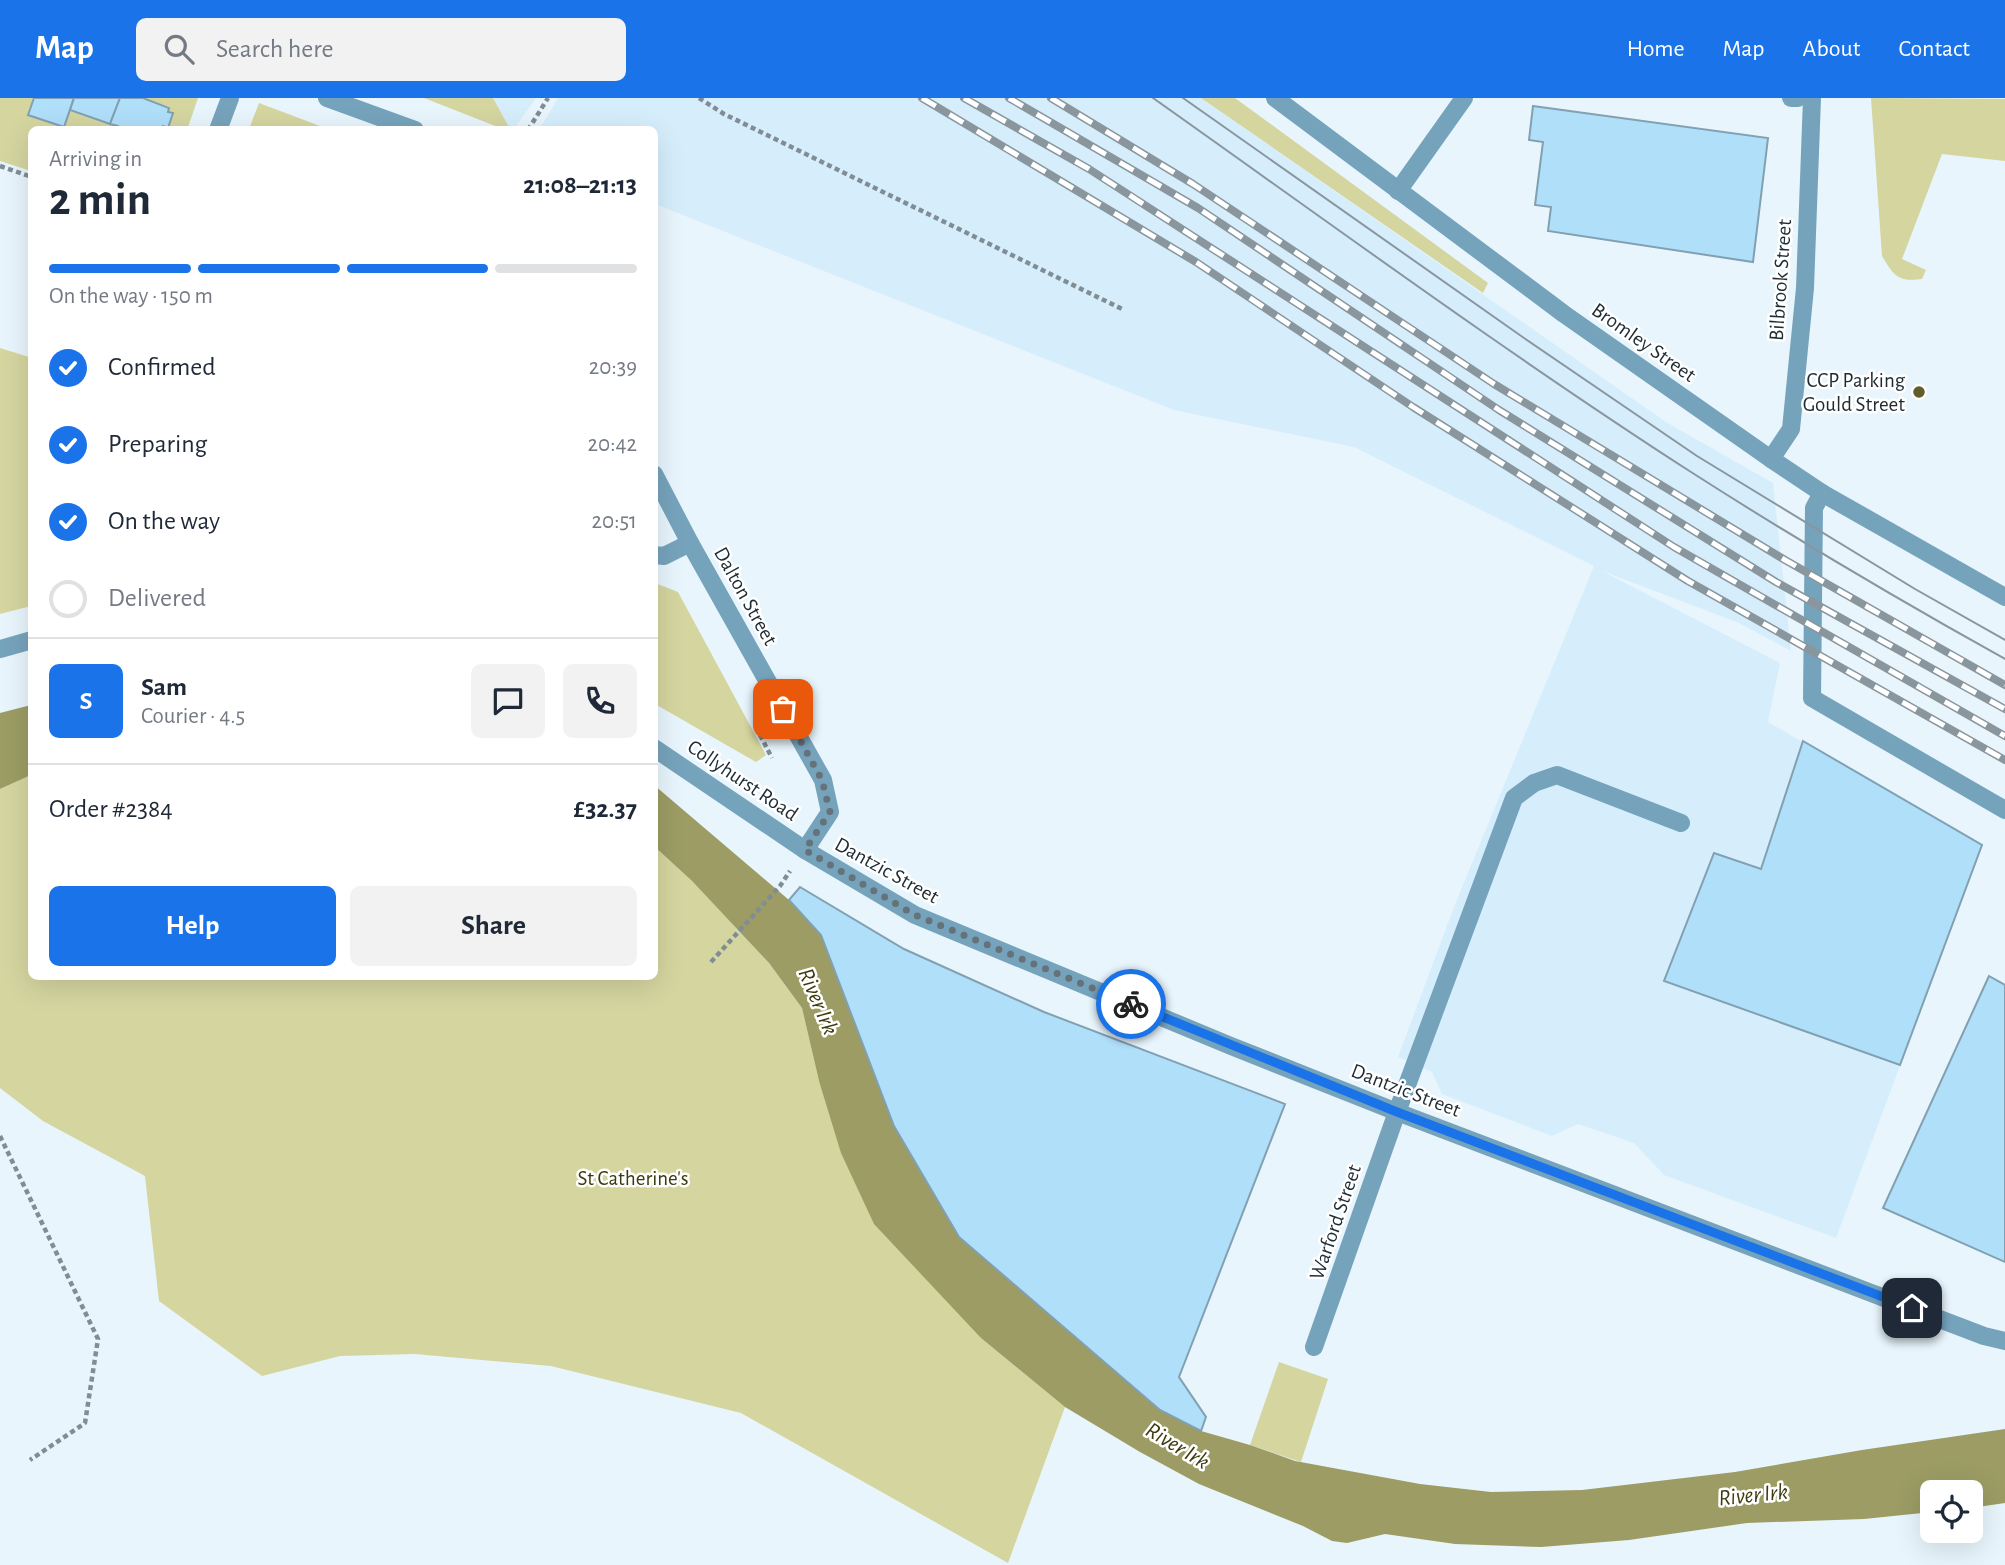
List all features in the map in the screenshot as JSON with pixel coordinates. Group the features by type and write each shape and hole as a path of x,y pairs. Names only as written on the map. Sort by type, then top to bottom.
{"street":[{"path":"220,126 230,98"},
{"path":"327,98 404,126"},
{"name":"Bromley Street","path":"1275,98 1564,314 1771,459 1822,493 2005,597"},
{"path":"1398,191 1464,98"},
{"path":"1791,98 1798,98"},
{"name":"Bilbrook Street","path":"1771,459 1791,429 1805,288 1812,98"},
{"name":"Dalton Street","path":"658,482 822,780 830,812 805,850"},
{"path":"1822,493 1814,508 1812,698 2005,810"},
{"path":"658,555 664,556 690,543"},
{"path":"0,649 28,641"},
{"name":"Collyhurst Road","path":"658,751 805,850"},
{"name":"Warford Street","path":"1314,1347 1397,1112 1514,799 1534,783 1557,775 1681,822"},
{"name":"Dantzic Street","path":"805,850 915,915 1231,1046 1397,1112 1972,1331 2005,1341"}],"path":[{"path":"530,126 548,98"},
{"path":"699,98 724,114 1122,309"},
{"path":"0,166 28,176"},
{"path":"760,735 772,758"},
{"path":"711,962 780,886"},
{"path":"0,1136 98,1339 85,1423 30,1460"}],"shaded area":[{"path":"493,98 536,98 516,126 508,126"},
{"path":"558,98 1201,98 1666,422 1773,483 1791,651 1739,623 1602,571 1780,663 1768,722 1982,845 1836,1238 1664,1175 1634,1143 1578,1124 1552,1136 1442,1094 1432,1072 1398,1057 1454,907 1594,566 1354,447 1174,410 658,205 658,126 541,126"}],"green space":[{"path":"0,98 34,98 28,115 61,126 28,126 28,170 0,161"},
{"path":"143,98 198,98 188,126 168,126 173,113 168,112 169,107"},
{"path":"424,98 493,98 508,126 495,126"},
{"path":"1201,98 1235,98 1488,283 1483,293"},
{"path":"1871,98 2005,99 2005,161 1942,154 1902,259 1926,270 1922,279 1898,276 1882,256"},
{"path":"259,103 320,126 250,126"},
{"path":"70,110 118,126 64,126"},
{"path":"0,348 28,357 28,607 0,614"},
{"path":"658,584 678,592 766,755 756,762 658,706"},
{"name":"St Catherine's","path":"28,776 28,980 658,980 658,850 692,881 769,963 802,1008 819,1081 981,1338 1065,1407 1008,1563 741,1413 551,1366 415,1354 340,1356 262,1376 159,1301 145,1176 43,1121 0,1088 0,789"},
{"path":"1279,1362 1328,1379 1301,1462 1250,1445"}],"water":[{"path":"28,706 28,776 0,789 0,713"},
{"name":"River Irk","path":"658,788 789,900 821,935 894,1126 959,1237 1160,1410 1201,1431 1295,1461 1420,1484 1491,1492 1582,1490 1735,1472 2005,1429 2005,1503 1983,1506 1983,1480 1920,1480 1920,1513 1864,1519 1747,1523 1629,1540 1541,1547 1455,1544 1385,1534 1347,1543 1332,1541 1303,1526 1199,1484 1065,1407 981,1338 874,1224 841,1153 819,1081 802,1008 769,963 692,881 658,850"}],"building":[{"path":"34,98 74,98 64,126 28,115"},
{"path":"74,98 120,98 110,124 70,110"},
{"path":"120,98 143,98 169,108 168,112 173,113 169,126 110,124"},
{"path":"1533,106 1768,138 1753,262 1548,231 1551,207 1535,205 1543,142 1529,140"},
{"path":"1803,741 1982,845 1900,1065 1664,981 1714,853 1761,869"},
{"path":"800,887 904,949 1044,1012 1285,1104 1179,1377 1206,1417 1201,1431 1160,1410 959,1237 894,1126 821,935 789,900"},
{"path":"1989,976 2005,985 2005,1262 1883,1208"}],"tram line":[{"path":"1153,98 1555,382 1691,472 1808,545 2005,659"},
{"path":"1183,98 1697,456 1915,589 2005,640"}],"railway":[{"path":"922,98 1196,262 1413,407 1688,581 2005,760"},
{"path":"964,98 1089,169 1674,547 2005,736"},
{"path":"1009,98 1198,208 1499,410 1776,582 2005,709"},
{"path":"1051,98 1193,184 1494,384 1785,560 2005,685"}],"way so far":[{"path":"783,709 822,780 830,812 805,850 915,915 1131,1004"}],"place":[{"name":"CCP Parking Gould Street","path":"1919,392"}],"route":[{"path":"1131,1004 1397,1112 1912,1308"}]}
